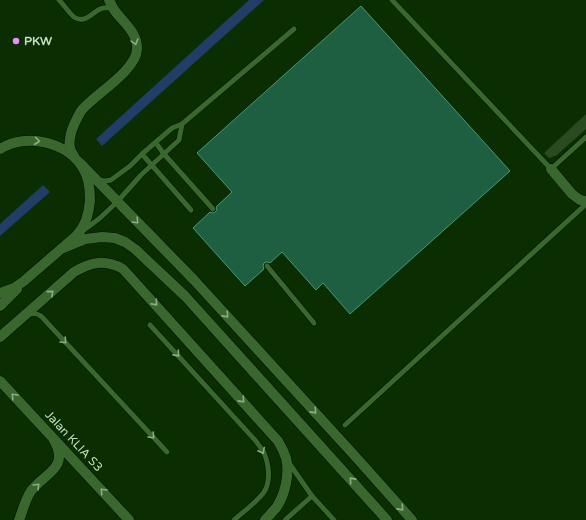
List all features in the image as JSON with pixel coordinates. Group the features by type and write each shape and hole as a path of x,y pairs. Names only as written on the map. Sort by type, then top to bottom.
{"street":[{"path":"0,293 14,288 24,281 63,248 81,231 86,224 90,206 88,180 85,171 69,148 69,140 80,113 127,69 136,57 137,49 137,43 131,31 114,10 109,0"},
{"path":"0,149 14,142 26,140 36,141 48,143 60,148 77,160 194,280 412,520"},
{"path":"551,170 572,194 580,200 586,201"},
{"path":"63,248 85,239 102,237 115,238 125,242 135,249 185,296 387,520"},
{"path":"0,336 74,272 81,268 91,264 104,262 111,263 123,269 275,437 283,449 286,459 286,485 276,507 265,520"},
{"path":"0,306 24,281"},
{"name":"Jalan KLIA S3","path":"0,381 129,520"},
{"path":"19,520 28,496 32,490 51,473 57,464 59,458 58,452 51,435"}],"lane":[{"path":"59,0 74,16 79,19 85,19 101,8 109,8 114,10"},
{"path":"392,0 551,170 586,137"},
{"path":"95,179 110,180 130,166 172,128 182,124 294,29"},
{"path":"76,236 100,218 179,140 182,124"},
{"path":"156,143 213,209"},
{"path":"142,154 191,210"},
{"path":"345,425 586,204"},
{"path":"267,266 314,323"},
{"path":"23,317 33,313 41,316 167,452"},
{"path":"150,325 256,440 264,453 268,474 268,483 264,492 234,520"},
{"path":"286,459 312,496 334,520"},
{"path":"285,520 312,496"}],"green space":[{"path":"586,114 586,129 557,155 549,158 544,153"}],"water":[{"path":"249,0 264,0 102,146 96,139"},
{"path":"43,185 50,192 0,236 0,224"}],"building":[{"path":"361,6 510,171 350,314 323,283 316,290 282,252 270,263 264,263 264,269 245,286 193,228 210,212 215,212 217,210 216,207 232,192 197,153"}],"place":[{"name":"PKW","path":"16,41"}]}
